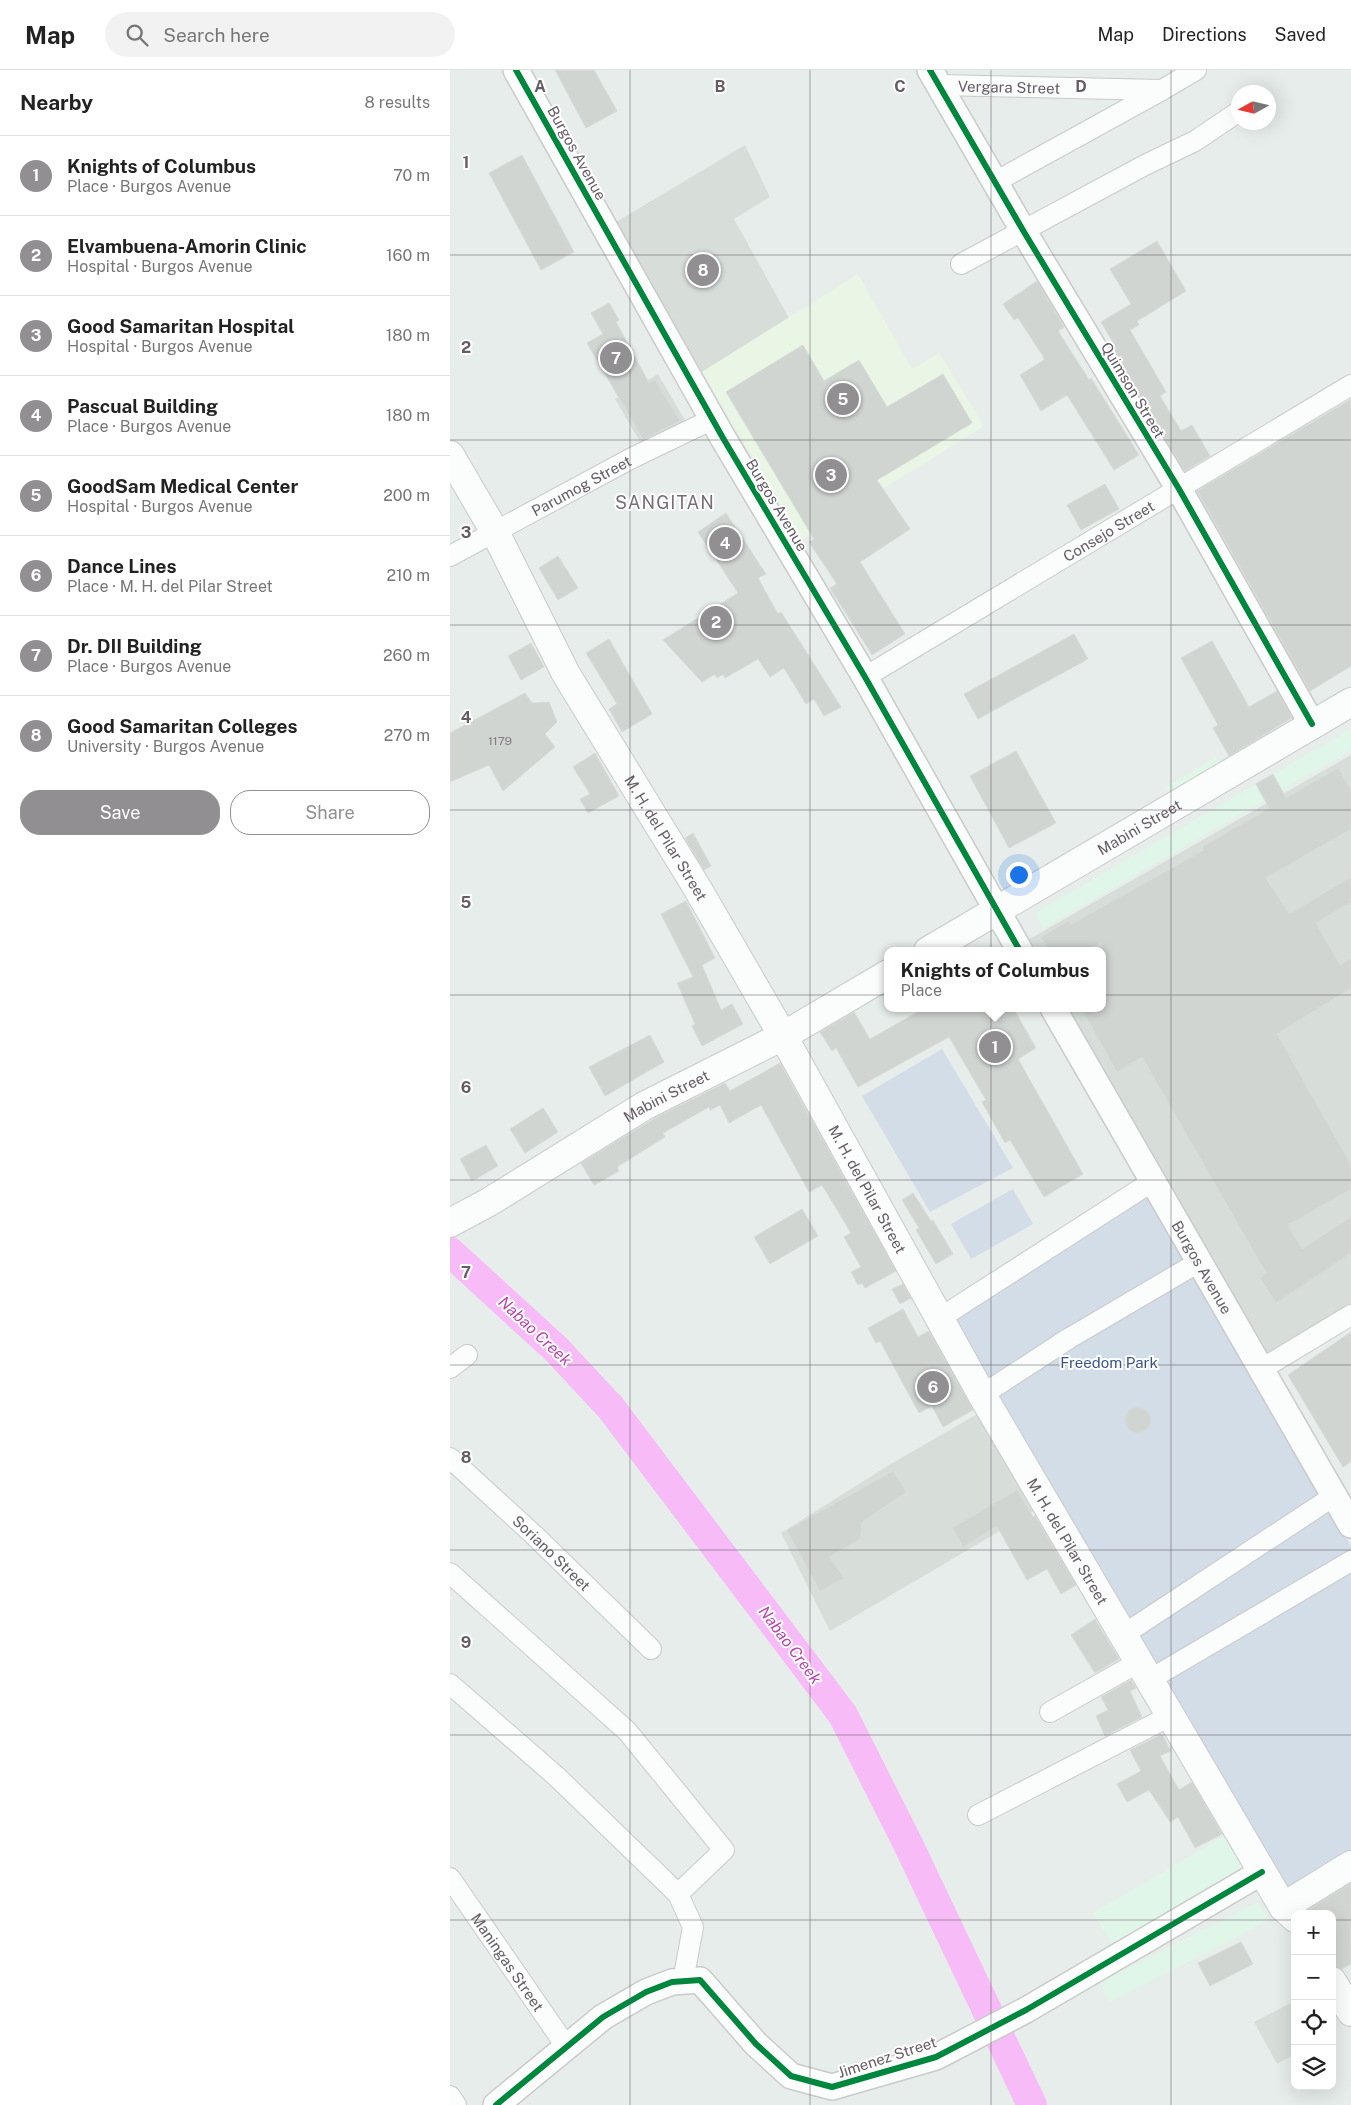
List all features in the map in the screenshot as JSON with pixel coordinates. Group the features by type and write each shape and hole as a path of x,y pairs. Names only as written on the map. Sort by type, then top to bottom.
{"main road":[{"name":"M. H. del Pilar Street","path":"450,455 494,532 566,674 696,886 783,1036 982,1395 1262,1872 1289,1913"},
{"name":"Mabini Street","path":"935,947 1351,702"},
{"name":"Mabini Street","path":"450,1223 489,1202 644,1106 783,1036 884,976"},
{"path":"1289,1913 1351,1865"},
{"path":"1336,1988 1351,2012"}],"street":[{"name":"Burgos Avenue","path":"516,70 713,419 865,677 1018,947"},
{"path":"995,182 1196,70"},
{"name":"Vergara Street","path":"934,77 1162,90"},
{"name":"Quimson Street","path":"934,77 1024,232 1179,489 1312,724"},
{"path":"961,264 1024,232 1145,165 1195,141 1231,117"},
{"name":"Consejo Street","path":"865,677 1351,385"},
{"name":"Parumog Street","path":"450,556 632,458 713,419"},
{"name":"Burgos Avenue","path":"1055,1012 1351,1525"},
{"path":"940,1318 1153,1181"},
{"path":"982,1395 1068,1339 1199,1262"},
{"path":"1265,1367 1351,1316"},
{"path":"450,1368 467,1355"},
{"name":"Soriano Street","path":"450,1458 652,1649"},
{"path":"1123,1634 1334,1496"},
{"path":"1050,1712 1144,1671 1351,1562"},
{"path":"450,1573 627,1731 724,1850 678,1894"},
{"path":"450,1684 556,1776 678,1894 693,1926 684,1971"},
{"path":"978,1814 1170,1716"},
{"name":"Jimenez Street","path":"496,2105 603,2017 646,1992 672,1982 684,1971 700,1980 756,2044 791,2076 832,2088 936,2057 1026,2010 1262,1872"},
{"name":"Maningas Street","path":"450,1878 566,2046"},
{"path":"450,2096 456,2105"}],"shaded area":[{"path":"745,145 770,197 734,219 789,318 702,372 616,222"},
{"path":"858,274 912,369 939,353 984,426 801,540 702,372"},
{"path":"658,374 686,422 643,447 615,399"},
{"path":"1351,729 1351,750 1044,928 1035,913"},
{"path":"1351,755 1351,1305 1268,1354 1067,1012 1106,1012 1106,947 1030,947 1026,941"},
{"path":"1216,757 1223,771 1174,800 1166,787"},
{"path":"979,1413 1034,1511 830,1631 781,1533 889,1465"},
{"path":"1224,1836 1243,1870 1113,1947 1093,1913"},
{"path":"1258,1902 1269,1920 1110,2002 1099,1983"},
{"path":"1291,2003 1291,2056 1277,2064 1254,2022"}],"green space":[{"path":"942,1049 1013,1168 930,1212 862,1096"},
{"path":"1013,1189 1033,1224 971,1259 951,1224"},
{"name":"Freedom Park","path":"1148,1193 1351,1546 1351,1854 1281,1897 946,1319"}],"building":[{"path":"555,70 594,70 617,111 586,128"},
{"path":"522,155 574,252 541,270 489,173"},
{"path":"1157,241 1186,291 1137,321 1139,325 1130,330 1166,392 1160,396 1181,431 1192,425 1210,456 1185,471 1110,347 1114,344 1101,322 1131,304 1110,269"},
{"path":"1037,281 1064,327 1058,331 1089,380 1091,378 1139,455 1114,470 1067,395 1041,411 1020,375 1044,360 1018,318 1014,320 1003,304"},
{"path":"609,303 619,320 616,322 649,383 655,380 680,421 643,439 587,343 603,334 591,313"},
{"path":"803,345 824,381 859,360 887,407 943,374 972,423 877,480 910,529 860,562 905,634 872,655 830,588 837,584 809,542 814,539 726,392"},
{"path":"1351,399 1351,666 1310,691 1197,491"},
{"path":"1105,484 1119,509 1081,530 1067,505"},
{"path":"726,513 766,574 758,578 778,614 781,612 841,707 824,716 814,699 806,704 784,668 770,677 758,659 725,678 723,674 717,678 715,674 702,682 663,640 738,593 698,532"},
{"path":"558,556 578,588 558,600 539,568"},
{"path":"1074,634 1088,659 978,719 964,694"},
{"path":"609,639 652,714 622,732 609,709 617,704 586,653"},
{"path":"1212,641 1249,707 1277,691 1292,718 1229,756 1213,728 1218,725 1181,658"},
{"path":"531,643 544,667 521,680 508,656"},
{"path":"525,693 532,703 549,702 557,722 545,734 555,747 503,791 489,765 450,782 450,733"},
{"path":"1016,751 1056,823 1009,848 970,776"},
{"path":"595,753 619,796 588,813 580,799 590,794 573,767"},
{"path":"1338,768 1351,790 1351,829 1266,878 1289,914 1351,877 1351,902 1316,923 1340,965 1351,958 1351,988 1277,1034 1351,1165 1351,1189 1288,1225 1302,1249 1351,1217 1351,1253 1276,1303 1260,1278 1266,1273 1142,1057 1117,1072 1083,1012 1106,1012 1106,947 1102,947 1102,942 1094,947 1047,947 1041,937 1069,921 1070,925 1204,850 1202,847 1269,808 1256,784 1273,774 1286,798"},
{"path":"693,833 711,866 704,870 685,838"},
{"path":"686,901 715,958 702,965 721,1010 732,1004 743,1024 702,1046 692,1026 695,1024 677,983 693,977 661,914"},
{"path":"854,1012 870,1039 918,1012 1015,1012 1036,1048 1018,1059 1083,1174 1044,1197 1010,1140 1005,1143 982,1102 986,1100 949,1037 858,1087 836,1048 832,1051 820,1032"},
{"path":"650,1035 664,1062 605,1096 589,1067"},
{"path":"780,1063 896,1271 865,1288 862,1283 858,1285 851,1272 861,1267 844,1237 851,1233 822,1185 809,1192 761,1105 729,1123 720,1105 710,1110 709,1107 663,1133 665,1137 617,1167 619,1171 594,1185 581,1163 657,1117 725,1083 730,1091"},
{"path":"543,1108 558,1132 525,1153 510,1129"},
{"path":"486,1145 498,1166 472,1181 460,1159"},
{"path":"913,1193 931,1221 933,1220 953,1254 936,1264 916,1230 919,1228 902,1200"},
{"path":"802,1209 818,1236 770,1264 754,1237"},
{"path":"903,1284 911,1298 900,1304 892,1289"},
{"path":"903,1309 918,1337 929,1331 973,1410 943,1427 932,1406 919,1413 880,1341 876,1343 868,1328"},
{"path":"1351,1332 1351,1462 1343,1467 1288,1375"},
{"path":"1138,1407 1147,1411 1151,1420 1147,1429 1138,1433 1129,1429 1125,1420 1129,1411"},
{"path":"893,1471 906,1492 862,1522 860,1539 829,1557 844,1578 820,1591 787,1530"},
{"path":"1017,1490 1033,1517 1035,1516 1076,1585 1061,1594 1047,1569 1027,1580 997,1526 963,1547 952,1528"},
{"path":"1095,1619 1119,1659 1095,1673 1071,1635"},
{"path":"1131,1680 1136,1688 1130,1691 1142,1717 1105,1736 1096,1716 1108,1710 1101,1697"},
{"path":"1162,1734 1171,1751 1160,1756 1179,1790 1192,1782 1222,1834 1195,1848 1178,1817 1170,1822 1149,1790 1127,1802 1117,1784 1141,1771 1130,1750"},
{"path":"1351,1883 1351,1964 1341,1969 1336,1967 1336,1910 1308,1910"},
{"path":"1241,1942 1253,1964 1210,1986 1198,1963"}],"waterway":[{"name":"Nabao Creek","path":"450,1252 556,1349 611,1408 843,1715 907,1842 1032,2105"}],"cycle path":[{"path":"516,70 723,438 865,677 1018,947"},
{"path":"930,70 1024,232 1179,489 1312,724"},
{"path":"496,2105 603,2017 646,1992 672,1982 700,1980 756,2044 791,2076 832,2087 936,2057 1026,2010 1262,1872"}],"place":[{"name":"Good Samaritan Colleges","path":"703,270"},
{"name":"Dr. DII Building","path":"616,358"},
{"name":"GoodSam Medical Center","path":"843,399"},
{"name":"Good Samaritan Hospital","path":"831,475"},
{"name":"Pascual Building","path":"725,543"},
{"name":"Elvambuena-Amorin Clinic","path":"716,622"},
{"name":"Knights of Columbus","path":"995,1047"},
{"name":"Dance Lines","path":"933,1387"}],"district":[{"name":"SANGITAN","path":"665,502"}]}
